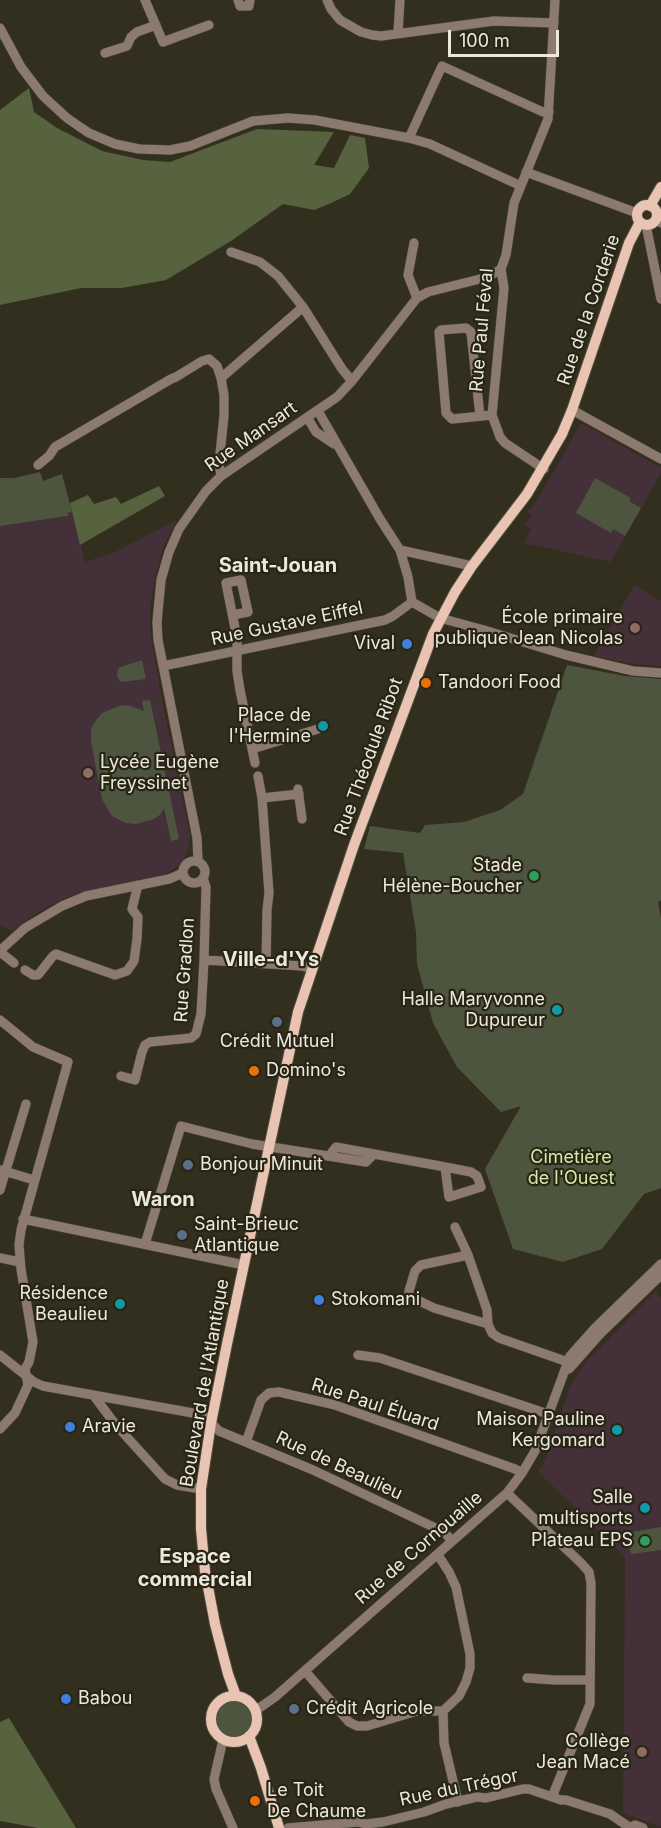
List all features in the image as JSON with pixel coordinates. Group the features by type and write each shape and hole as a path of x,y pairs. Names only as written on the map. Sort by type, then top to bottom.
{"main road":[{"path":"648,220 656,211 650,206 661,187"},
{"name":"Rue de la Corderie","path":"572,410 629,243 648,220"},
{"name":"Rue Théodule Ribot","path":"268,1146 298,1012 311,968 432,634 472,566 527,495 544,469 572,410"},
{"name":"Boulevard de l'Atlantique","path":"236,1696 215,1624 205,1572 201,1529 201,1489 211,1423 268,1146"},
{"path":"236,1696 246,1699 255,1711 257,1722 249,1736 237,1742 223,1740 213,1730 211,1715 214,1706 222,1699 236,1696"},
{"path":"249,1736 279,1828"}],"street":[{"path":"146,0 163,42 209,25"},
{"path":"238,0 240,6 249,6 250,0"},
{"path":"327,0 340,20 361,32 381,36 494,21 554,23"},
{"path":"398,33 400,0"},
{"name":"Rue Paul Féval","path":"544,469 505,443 500,437 492,415 504,288 501,269 520,186 545,128 549,112 555,0"},
{"path":"105,53 127,45 137,32 156,25"},
{"path":"0,27 21,67 43,96 80,127 115,144 139,149 170,150 190,146 253,121 288,118 315,120 430,144 520,186"},
{"path":"409,138 442,66 543,112 549,112"},
{"path":"526,172 648,220 661,299"},
{"path":"414,243 408,274 417,298 428,292 489,276 501,269"},
{"path":"231,252 260,262 278,276 303,307 352,381"},
{"name":"Rue Mansart","path":"198,861 197,838 158,640 158,599 164,568 179,529 206,490 221,476 337,397 417,298"},
{"path":"221,378 303,307"},
{"path":"480,416 471,332 466,328 441,330 446,413 452,419 492,415"},
{"path":"38,465 56,447 67,440 209,359 217,366 221,378 224,416 219,463 221,476"},
{"path":"572,410 661,459"},
{"path":"318,411 400,550 412,602 440,618 587,661 633,671 661,673"},
{"path":"307,417 316,432 340,450"},
{"path":"400,550 472,566"},
{"name":"Rue Gustave Eiffel","path":"163,666 385,620 412,602"},
{"path":"232,615 237,638 237,671 255,763"},
{"path":"252,749 318,729"},
{"path":"258,776 262,798 269,893 266,964"},
{"path":"262,798 298,792 302,819"},
{"path":"198,861 204,867 205,873 199,882 193,883 186,879 183,868 188,863 198,861"},
{"path":"14,963 0,952 26,928 62,906 86,896 169,879 183,873"},
{"name":"Rue Gradlon","path":"121,1076 135,1080 142,1052 145,1045 150,1042 190,1038 196,1034 201,1014 204,960 206,887 203,878"},
{"path":"24,970 38,975 56,954 115,975 127,971 135,961 138,917 132,909 138,885"},
{"path":"204,960 311,968"},
{"path":"0,1020 33,1047 68,1062 23,1219 19,1245 33,1342 29,1362 25,1369 28,1385 15,1413 0,1429"},
{"path":"0,1190 3,1171 26,1104"},
{"path":"145,1244 181,1126 252,1144 366,1162 374,1154 445,1167"},
{"path":"3,1171 34,1180"},
{"path":"23,1219 244,1265"},
{"path":"455,1227 468,1255 487,1310 488,1324 492,1333 500,1338 568,1362"},
{"path":"468,1255 421,1265 415,1271 409,1296 449,1313 488,1324"},
{"path":"0,1258 20,1262"},
{"name":"Rue de Cornouaille","path":"255,1711 275,1698 507,1493 535,1451 570,1356 595,1328 661,1264"},
{"name":"Rue de Cornouaille","path":"561,1378 600,1334 661,1275"},
{"name":"Rue de Beaulieu","path":"0,1355 26,1376 43,1386 202,1414 219,1431 313,1470 444,1532 452,1541"},
{"path":"358,1355 380,1358 548,1414"},
{"name":"Rue Paul Éluard","path":"246,1442 261,1400 269,1393 279,1392 335,1405 522,1473"},
{"path":"94,1396 115,1424 165,1479 177,1485 201,1489"},
{"path":"507,1493 581,1563 589,1572 591,1583 590,1704 552,1797"},
{"path":"305,1671 349,1722 357,1726 367,1726 417,1711 442,1711 459,1696 466,1682 470,1668 470,1654 456,1587 438,1555"},
{"path":"526,1677 590,1680"},
{"path":"442,1711 444,1743 458,1802"},
{"path":"223,1740 214,1779 233,1828"},
{"name":"Rue du Trégor","path":"288,1828 383,1822 458,1802 529,1789 609,1814 629,1828"},
{"path":"629,1828 635,1825 643,1828"}],"shaded area":[{"path":"581,423 661,468 661,473 611,562 523,543 531,530 525,525 532,515 526,512 535,504"},
{"name":"Lycée Eugène Freyssinet","path":"68,512 72,512 85,562 115,552 177,520 164,545 157,569 150,606 150,630 162,701 190,834 189,846 184,860 163,875 65,898 41,910 12,931 0,925 0,526 68,516"},
{"name":"École primaire publique Jean Nicolas","path":"634,585 661,601 661,666 634,664 594,656"},
{"path":"657,1290 661,1299 661,1827 623,1813 625,1557 538,1472 544,1464 570,1386 586,1362"}],"green space":[{"path":"29,88 34,112 57,128 102,151 143,160 170,162 257,129 334,132 314,165 334,168 350,135 365,138 369,168 350,194 314,210 283,204 231,241 166,280 122,288 81,288 0,305 0,110"},
{"path":"40,472 43,481 62,474 72,512 68,513 68,516 0,526 0,478 14,478"},
{"path":"595,478 631,498 629,501 641,508 625,536 613,529 611,533 576,513"},
{"path":"159,486 165,496 80,545 70,503 88,495 94,504 116,497 121,504"},
{"path":"142,660 146,679 121,682 117,676 118,668"},
{"name":"Stade Hélène-Boucher","path":"567,665 625,676 661,679 661,900 658,902 661,918 661,1188 644,1194 602,1249 563,1262 513,1249 485,1169 521,1106 501,1112 457,1067 433,1023 417,964 416,932 403,853 364,849 370,826 420,833 425,825 464,822 500,810 523,794"},
{"path":"150,700 179,839 171,841 164,808 161,814 154,819 136,824 126,823 112,816 102,799 91,742 91,729 102,713 122,705 144,711 142,701"},
{"name":"Plateau EPS","path":"661,1527 661,1550 631,1554 627,1533"},
{"path":"234,1701 246,1707 252,1719 246,1731 234,1737 222,1731 216,1719 222,1707"},
{"path":"9,1718 76,1828 38,1828 0,1821 0,1722"}],"place":[{"name":"École primaire publique Jean Nicolas","path":"635,628"},
{"name":"Vival","path":"407,644"},
{"name":"Tandoori Food","path":"426,683"},
{"name":"Place de l'Hermine","path":"323,726"},
{"name":"Lycée Eugène Freyssinet","path":"88,773"},
{"name":"Stade Hélène-Boucher","path":"534,876"},
{"name":"Halle Maryvonne Dupureur","path":"557,1010"},
{"name":"Crédit Mutuel","path":"277,1022"},
{"name":"Domino's","path":"254,1071"},
{"name":"Bonjour Minuit","path":"188,1165"},
{"name":"Saint-Brieuc Atlantique","path":"182,1235"},
{"name":"Stokomani","path":"319,1300"},
{"name":"Résidence Beaulieu","path":"120,1304"},
{"name":"Aravie","path":"70,1427"},
{"name":"Maison Pauline Kergomard","path":"617,1430"},
{"name":"Salle multisports","path":"645,1508"},
{"name":"Plateau EPS","path":"645,1541"},
{"name":"Babou","path":"66,1699"},
{"name":"Crédit Agricole","path":"294,1709"},
{"name":"Collège Jean Macé","path":"642,1752"},
{"name":"Le Toit De Chaume","path":"255,1801"}],"district":[{"name":"Saint-Jouan","path":"278,566"},
{"name":"Ville-d'Ys","path":"271,960"},
{"name":"Waron","path":"163,1200"},
{"name":"Espace commercial","path":"195,1568"}],"park label":[{"name":"Cimetière de l'Ouest","path":"571,1168"}]}
